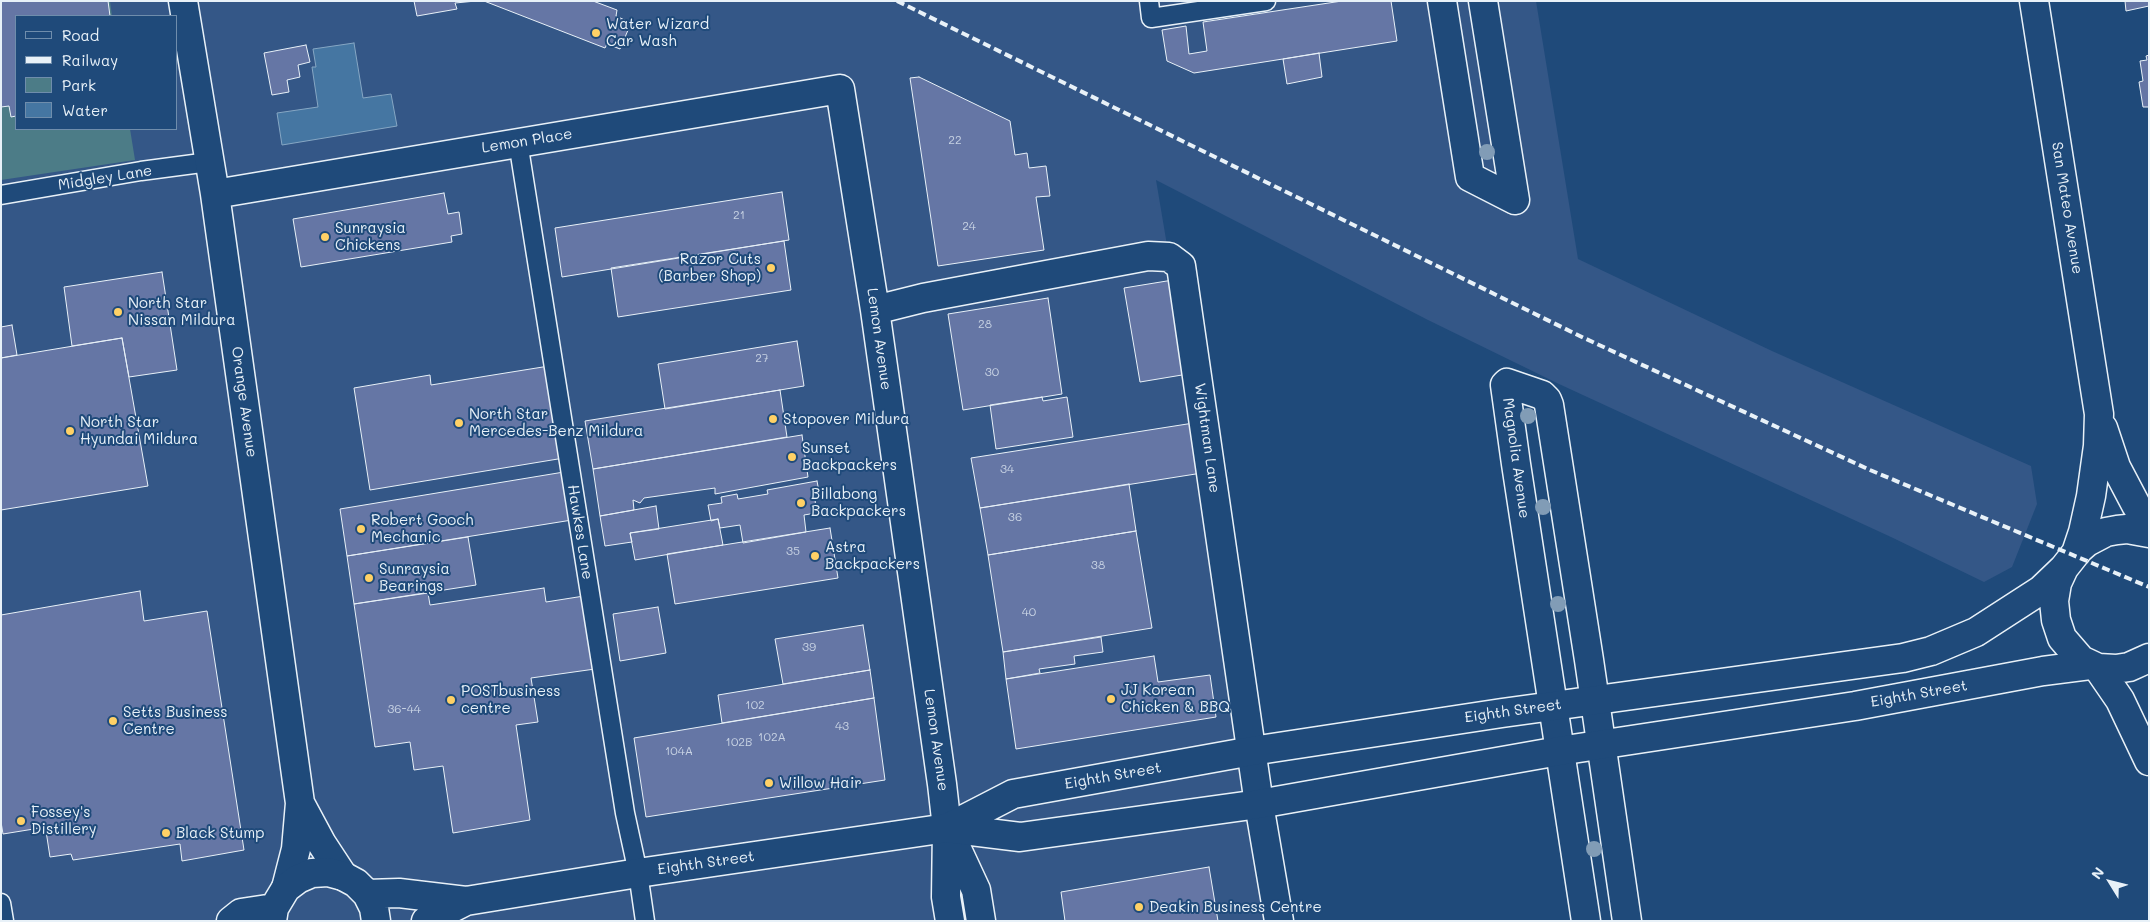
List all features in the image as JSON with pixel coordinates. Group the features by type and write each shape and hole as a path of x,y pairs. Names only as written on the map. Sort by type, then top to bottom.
{"street":[{"name":"Orange Avenue","path":"183,1 215,194 300,803 296,849 278,906"},
{"path":"1442,1 1470,177 1516,200 1483,1"},
{"name":"San Mateo Avenue","path":"2034,1 2099,414 2116,467 2149,526"},
{"name":"Lemon Place","path":"215,194 840,89"},
{"name":"Lemon Avenue","path":"840,89 875,310 942,784 947,828 946,897 950,921"},
{"name":"Wightman Lane","path":"875,310 923,298 1148,256 1169,257 1181,266 1252,751 1279,921"},
{"name":"Magnolia Avenue","path":"1584,910 1516,464 1505,386 1507,382 1542,395 1547,400 1627,921"},
{"name":"San Mateo Avenue","path":"2094,666 2081,660 2066,645 2058,629 2054,611 2057,583 2083,532 2091,496 2098,446 2099,414"},
{"path":"1516,464 1556,457"},
{"name":"Eighth Street","path":"947,828 1013,794 1252,751 1552,705 1903,658 1931,651 1957,641 1996,621 2029,598 2087,542 2106,532 2127,529 2149,533"},
{"path":"1531,564 1572,558"},
{"name":"Eighth Street","path":"426,921 466,902 638,873 947,828 1020,836 1260,804 1559,750 1855,706 2043,671 2094,666 2116,669 2129,667 2149,658"},
{"path":"1850,666 1855,706"},
{"path":"2094,666 2129,718 2149,761"},
{"name":"Orange Avenue","path":"300,803 322,844 343,876"},
{"name":"Lemon Avenue","path":"947,828 976,890 981,921"},
{"path":"231,921 241,913 278,906 298,879 312,873 328,872 356,882 367,894 374,908 376,921"},
{"name":"Eighth Street","path":"367,894 399,893 466,902"},
{"path":"1584,910 1623,893"}],"lane":[{"path":"1149,1 1151,18 1266,1"},
{"name":"Hawkes Lane","path":"518,142 625,813 638,873 645,921"},
{"name":"Midgley Lane","path":"1,195 140,171 209,162"},
{"path":"1,903 4,921"}],"shaded area":[{"path":"1,1 1536,1 1578,259 1772,351 2031,466 2037,504 2012,567 1984,582 1891,537 1559,384 1428,320 1156,180 1281,921 1,921"}],"green space":[{"path":"1,1 110,1 112,15 15,15 15,130 130,130 135,160 1,180"}],"water":[{"path":"354,43 363,98 391,94 397,126 282,145 277,113 318,107 312,67 316,67 313,49"}],"building":[{"path":"1,1 108,1 110,15 15,15 15,116 11,117 9,106 1,107"},
{"path":"414,1 476,1 455,3 457,9 417,16"},
{"name":"Water Wizard Car Wash","path":"484,1 593,1 617,10 616,16 631,23 620,49 607,44 605,48"},
{"path":"1342,1 1391,1 1397,41 1194,73 1167,61 1162,30 1186,26 1189,54 1207,51 1203,22"},
{"path":"2125,1 2149,1 2149,6 2126,11"},
{"path":"306,45 310,62 298,65 300,77 287,80 289,92 272,95 264,53"},
{"path":"1319,53 1322,77 1287,84 1283,59"},
{"path":"2149,55 2149,107 2143,107 2139,82 2143,81 2140,61 2147,60 2146,56"},
{"path":"919,77 1010,121 1015,155 1027,153 1029,168 1046,166 1050,196 1036,197 1044,250 938,266 910,78"},
{"path":"782,192 789,240 562,277 555,228"},
{"path":"444,193 448,214 459,212 462,234 451,236 452,242 301,267 293,219"},
{"path":"784,241 791,290 618,317 611,268"},
{"name":"North Star Nissan Mildura","path":"162,272 177,370 129,377 122,338 72,346 64,287"},
{"path":"1173,280 1188,374 1140,382 1124,288"},
{"path":"1048,298 1062,394 963,410 948,314"},
{"path":"12,325 17,355 1,358 1,327"},
{"name":"North Star Hyundai Mildura","path":"122,338 148,486 1,510 1,358"},
{"path":"797,341 804,386 665,409 658,364"},
{"name":"North Star Mercedes-Benz Mildura","path":"549,366 564,458 370,490 354,388 430,375 431,385"},
{"path":"780,390 787,437 593,469 585,421"},
{"path":"1042,397 1043,401 1067,397 1073,437 996,449 990,405"},
{"path":"1200,422 1202,473 980,508 971,458"},
{"path":"802,435 808,477 715,494 715,488 644,498 640,503 633,500 634,510 600,516 593,469"},
{"path":"564,472 572,520 347,556 340,509"},
{"path":"817,481 820,497 815,498 816,513 804,515 806,532 743,543 740,525 720,528 718,519 711,521 708,505 722,503 721,497 737,494 738,499 768,494 767,490"},
{"path":"1129,484 1136,531 988,555 980,508"},
{"path":"656,506 659,529 630,533 632,542 605,546 600,516"},
{"path":"718,519 723,545 635,560 630,533"},
{"path":"830,528 838,578 675,604 667,554"},
{"path":"1136,531 1152,628 1003,652 988,555"},
{"path":"468,537 476,585 354,604 347,556"},
{"name":"POSTbusiness centre","path":"544,588 546,602 584,596 595,669 531,678 538,722 516,725 530,820 453,833 443,766 414,770 410,742 375,747 354,604 428,593 430,605"},
{"name":"Setts Business Centre","path":"140,591 144,621 207,611 244,850 182,861 180,844 73,860 71,854 50,857 46,831 40,828 3,834 1,822 1,615"},
{"path":"658,607 666,653 620,661 613,614"},
{"path":"863,625 870,670 783,684 775,639"},
{"path":"1101,637 1103,652 1074,656 1075,664 1039,669 1040,673 1006,679 1003,652"},
{"name":"JJ Korean Chicken & BBQ","path":"1154,656 1158,682 1210,675 1216,717 1016,749 1006,679"},
{"path":"870,670 874,698 722,723 718,695"},
{"path":"874,698 885,780 646,817 634,738"},
{"name":"Deakin Business Centre","path":"1209,867 1218,921 1065,921 1061,892"}],"railway":[{"path":"897,1 1584,338 1870,470 2149,587"}],"place":[{"name":"Water Wizard Car Wash","path":"596,33"},
{"name":"Sunraysia Chickens","path":"325,237"},
{"name":"Razor Cuts (Barber Shop)","path":"771,268"},
{"name":"North Star Nissan Mildura","path":"118,312"},
{"name":"Stopover Mildura","path":"773,419"},
{"name":"North Star Mercedes-Benz Mildura","path":"459,423"},
{"name":"North Star Hyundai Mildura","path":"70,431"},
{"name":"Sunset Backpackers","path":"792,457"},
{"name":"Billabong Backpackers","path":"801,503"},
{"name":"Robert Gooch Mechanic","path":"361,529"},
{"name":"Astra Backpackers","path":"815,556"},
{"name":"Sunraysia Bearings","path":"369,578"},
{"name":"JJ Korean Chicken & BBQ","path":"1111,699"},
{"name":"POSTbusiness centre","path":"451,700"},
{"name":"Setts Business Centre","path":"113,721"},
{"name":"Willow Hair","path":"769,783"},
{"name":"Fossey's Distillery","path":"21,821"},
{"name":"Black Stump","path":"166,833"},
{"name":"Deakin Business Centre","path":"1139,907"}]}
